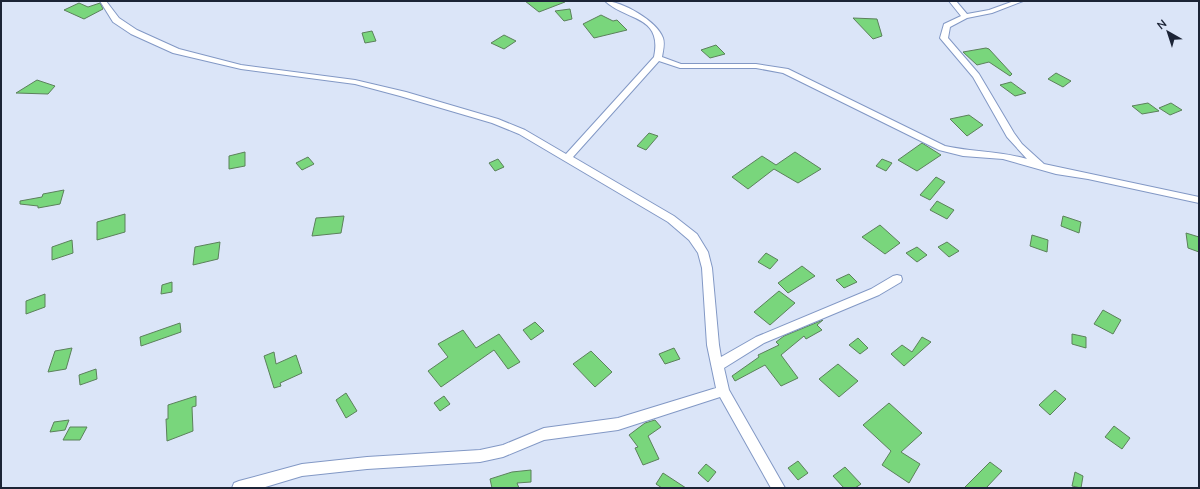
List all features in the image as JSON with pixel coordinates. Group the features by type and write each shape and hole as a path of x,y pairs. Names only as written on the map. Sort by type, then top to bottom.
{"street":[{"path":"103,1 116,20 134,32 176,51 242,67 355,82 403,94 495,121 522,132 670,218 693,237 703,252 707,268 713,345 723,391 778,488"},
{"path":"567,158 658,58 660,42 659,36 651,26 610,1"},
{"path":"952,1 965,16"},
{"path":"1020,1 990,12 965,16 955,23 947,26 944,38 949,46 969,66 976,76 990,99 995,112 1009,132 1036,161 1056,171"},
{"path":"658,58 680,66 756,66 785,71 942,148 963,153 1003,156 1056,171 1088,176 1199,200"},
{"path":"718,365 760,340 876,292 897,278"},
{"path":"238,488 302,470 346,465 480,456 503,451 544,434 618,424 723,391"}],"building":[{"path":"525,1 565,1 565,2 539,12"},
{"path":"79,3 88,7 100,3 103,9 84,19 64,10"},
{"path":"570,9 572,19 564,21 555,11"},
{"path":"601,15 613,21 617,20 627,30 594,38 583,24"},
{"path":"853,18 877,19 882,36 873,39"},
{"path":"372,31 376,41 365,43 362,33"},
{"path":"504,35 516,41 504,49 491,43"},
{"path":"716,45 725,54 710,58 701,50"},
{"path":"986,48 989,49 1012,74 1010,76 989,62 977,65 963,52"},
{"path":"1056,73 1071,81 1063,87 1048,79"},
{"path":"37,80 55,86 48,94 16,93"},
{"path":"1011,82 1026,93 1015,96 1000,85"},
{"path":"1148,103 1159,111 1142,114 1132,106"},
{"path":"1171,103 1182,110 1170,115 1159,108"},
{"path":"969,115 983,125 967,136 950,119"},
{"path":"649,133 658,136 646,150 637,146"},
{"path":"922,143 941,155 917,171 898,160"},
{"path":"245,152 245,166 229,169 229,156"},
{"path":"795,152 821,169 798,183 774,169 748,189 732,177 762,156 776,165"},
{"path":"308,157 314,164 302,170 296,163"},
{"path":"498,159 504,167 495,171 489,163"},
{"path":"882,159 892,163 886,171 876,166"},
{"path":"936,177 945,182 930,200 920,195"},
{"path":"64,190 60,204 38,208 38,206 20,204 20,201 42,197 43,194"},
{"path":"937,201 954,210 947,219 930,210"},
{"path":"125,214 125,232 97,240 97,222"},
{"path":"344,216 341,233 312,236 316,218"},
{"path":"1063,216 1081,222 1079,233 1061,226"},
{"path":"880,225 900,243 885,254 862,237"},
{"path":"1186,233 1199,237 1199,252 1188,248"},
{"path":"1032,235 1048,240 1047,252 1030,246"},
{"path":"72,240 73,253 52,260 52,247"},
{"path":"220,242 218,259 193,265 195,247"},
{"path":"947,242 959,251 949,257 938,247"},
{"path":"917,247 927,255 917,262 906,253"},
{"path":"766,253 778,260 770,269 758,262"},
{"path":"802,266 815,276 788,293 778,283"},
{"path":"849,274 857,282 844,288 836,280"},
{"path":"172,282 172,292 161,294 162,285"},
{"path":"779,291 795,303 770,325 754,312"},
{"path":"45,294 45,307 26,314 26,301"},
{"path":"1103,310 1121,320 1113,334 1094,324"},
{"path":"823,320 817,325 822,330 806,339 804,336 781,355 798,378 781,386 765,365 735,381 732,376 759,357 758,355 779,345 776,342 784,336"},
{"path":"535,322 544,331 531,340 523,330"},
{"path":"180,323 181,332 141,346 140,337"},
{"path":"463,330 476,348 499,334 520,362 508,369 494,350 441,387 428,371 448,357 438,344"},
{"path":"1072,334 1086,337 1086,348 1072,344"},
{"path":"922,337 931,342 904,366 891,354 902,345 912,352"},
{"path":"858,338 868,348 860,354 849,345"},
{"path":"72,348 66,369 48,372 55,351"},
{"path":"674,348 680,359 665,364 659,354"},
{"path":"591,351 612,372 595,387 573,364"},
{"path":"274,352 276,364 296,355 302,373 280,383 281,386 274,388 264,356"},
{"path":"838,364 858,381 839,397 819,379"},
{"path":"96,369 97,379 80,385 79,375"},
{"path":"1055,390 1066,399 1050,415 1039,405"},
{"path":"346,393 357,411 346,418 336,400"},
{"path":"196,396 196,406 192,407 193,431 167,441 166,419 168,419 168,405"},
{"path":"444,396 450,404 440,411 434,403"},
{"path":"889,403 922,433 901,452 920,464 909,483 882,465 891,451 863,425"},
{"path":"69,420 65,430 50,432 54,422"},
{"path":"655,420 661,427 648,436 659,459 643,465 635,448 638,447 629,435 645,423"},
{"path":"1114,426 1130,438 1122,449 1105,437"},
{"path":"70,427 87,427 80,440 63,440"},
{"path":"798,461 808,473 798,480 788,468"},
{"path":"990,462 1002,471 986,488 964,488"},
{"path":"706,464 716,472 708,482 698,473"},
{"path":"845,467 861,484 855,488 844,488 833,476"},
{"path":"531,470 531,482 517,483 519,488 492,488 490,479 512,472"},
{"path":"1075,472 1083,476 1081,488 1072,486"},
{"path":"663,473 686,488 662,488 656,484"}]}
